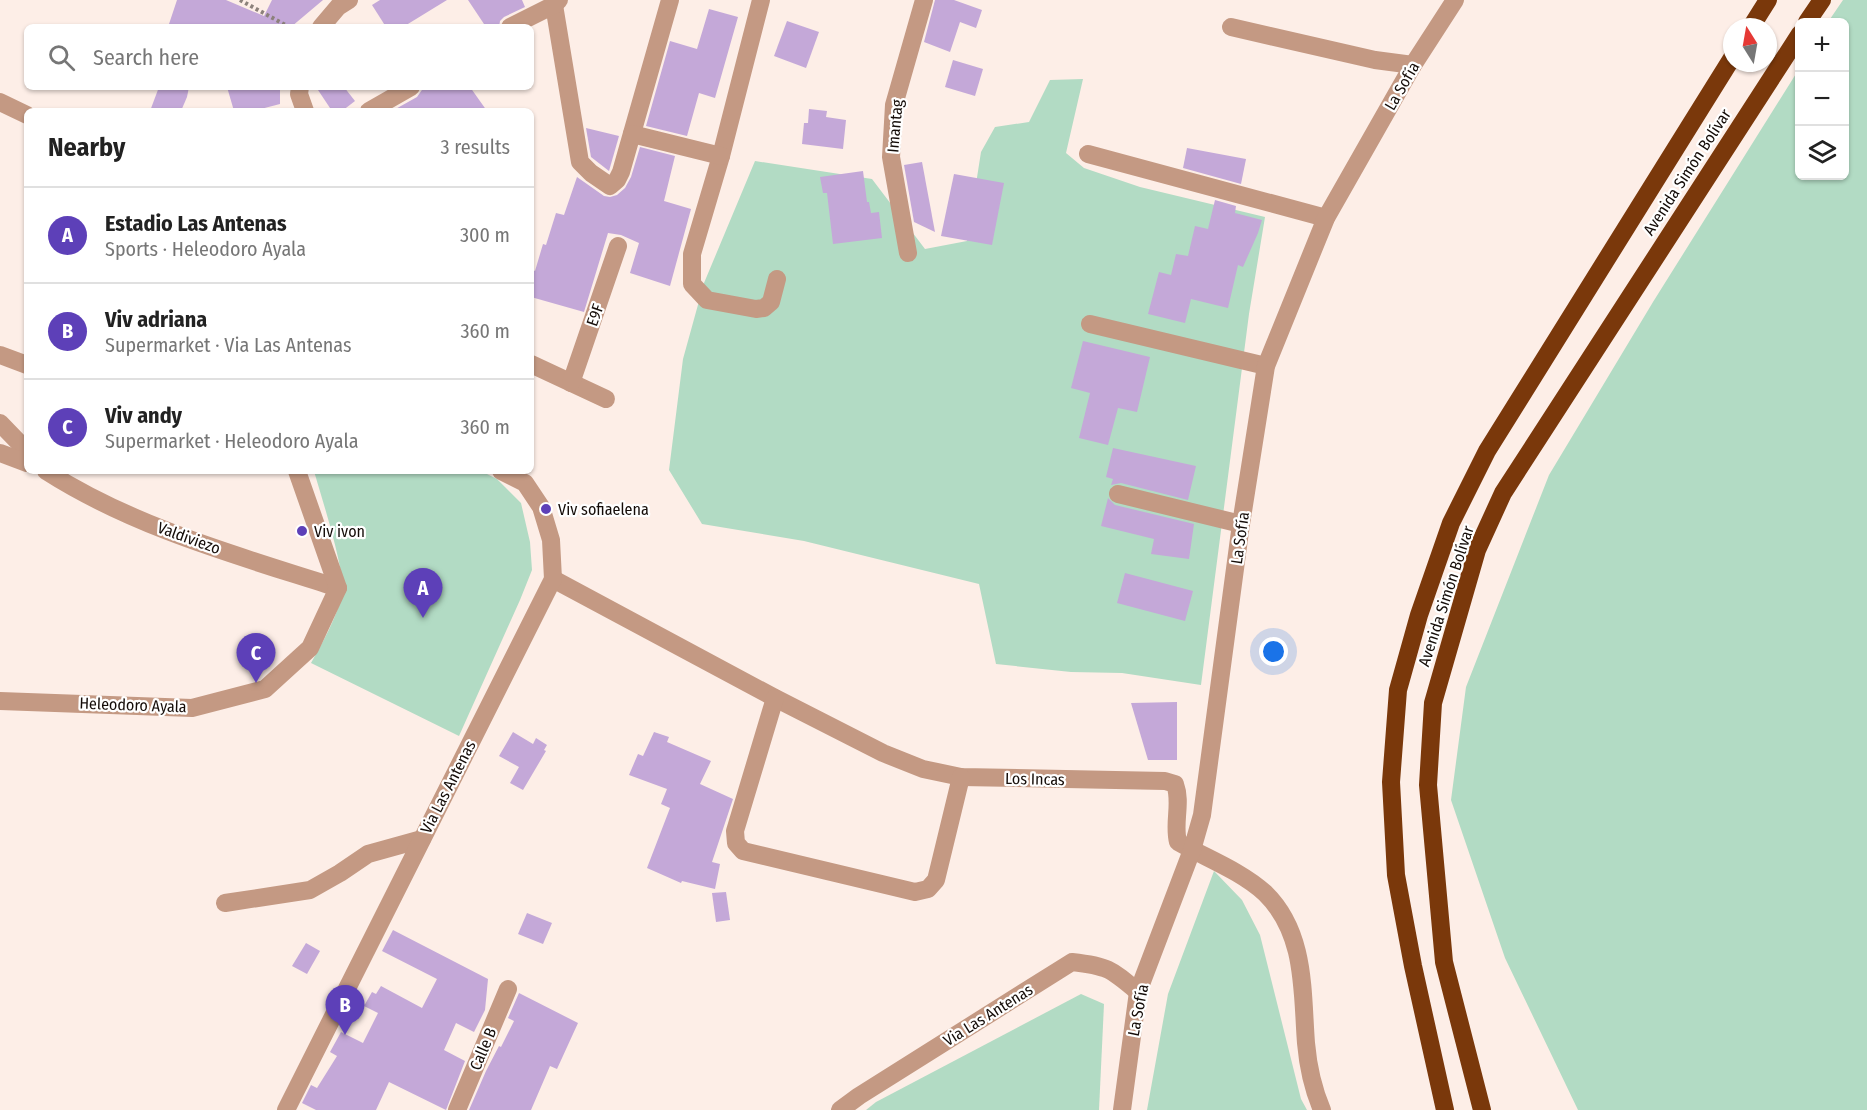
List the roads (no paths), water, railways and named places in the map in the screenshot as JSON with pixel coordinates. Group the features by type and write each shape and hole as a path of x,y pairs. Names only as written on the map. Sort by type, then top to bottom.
{"highway":[{"path":"1757,18 1768,0"},
{"path":"1810,18 1821,0"},
{"name":"Avenida Simón Bolívar","path":"1482,1110 1444,962 1428,785 1433,703 1455,621 1477,550 1503,493 1795,42"},
{"name":"Avenida Simón Bolívar","path":"1445,1110 1413,966 1396,875 1390,782 1398,690 1419,615 1451,523 1487,451 1723,72"}],"street":[{"path":"324,24 339,7 349,0"},
{"path":"516,24 557,2 580,162 610,186 621,172 670,0"},
{"path":"761,0 721,156 692,254 692,284 707,300 756,309 764,308 771,302 777,279"},
{"name":"Imantag","path":"908,253 891,157 894,105 924,0"},
{"name":"La Sofía","path":"1122,1110 1138,992 1192,850 1202,815 1241,524 1266,366 1326,218 1413,65 1455,0"},
{"path":"1231,27 1375,60 1413,65"},
{"path":"300,90 304,108"},
{"path":"374,108 406,90"},
{"path":"0,102 24,114"},
{"path":"632,134 721,156"},
{"path":"1088,154 1326,218"},
{"name":"E9F","path":"571,383 618,246"},
{"path":"1090,324 1266,366"},
{"path":"0,354 24,364"},
{"path":"534,365 606,399"},
{"path":"0,423 24,449"},
{"path":"0,453 24,463"},
{"name":"Valdiviezo","path":"51,474 77,491 178,536 338,588"},
{"path":"298,474 338,588"},
{"name":"Via Las Antenas","path":"286,1110 553,579 551,540 541,507 525,483 507,474"},
{"path":"1118,494 1241,524"},
{"name":"Los Incas","path":"553,579 775,698 883,753 923,769 961,777 1165,781 1175,784 1179,795 1175,830 1178,842 1238,875 1265,894 1288,924 1302,973 1306,1046 1315,1094 1322,1110"},
{"name":"Heleodoro Ayala","path":"0,701 192,708 265,689 310,648 338,588"},
{"path":"775,698 735,831 736,843 743,851 915,892 928,889 936,880 961,777"},
{"path":"225,903 310,890 368,854 422,839"},
{"name":"Via Las Antenas","path":"840,1110 1072,962 1102,966 1113,971 1138,992"},
{"name":"Calle B","path":"457,1110 508,988"}],"place":[{"name":"Viv sofiaelena","path":"546,509"},
{"name":"Viv ivon","path":"302,531"},
{"name":"Estadio Las Antenas","path":"423,618"},
{"name":"Viv andy","path":"256,683"},
{"name":"Viv adriana","path":"345,1035"}]}
